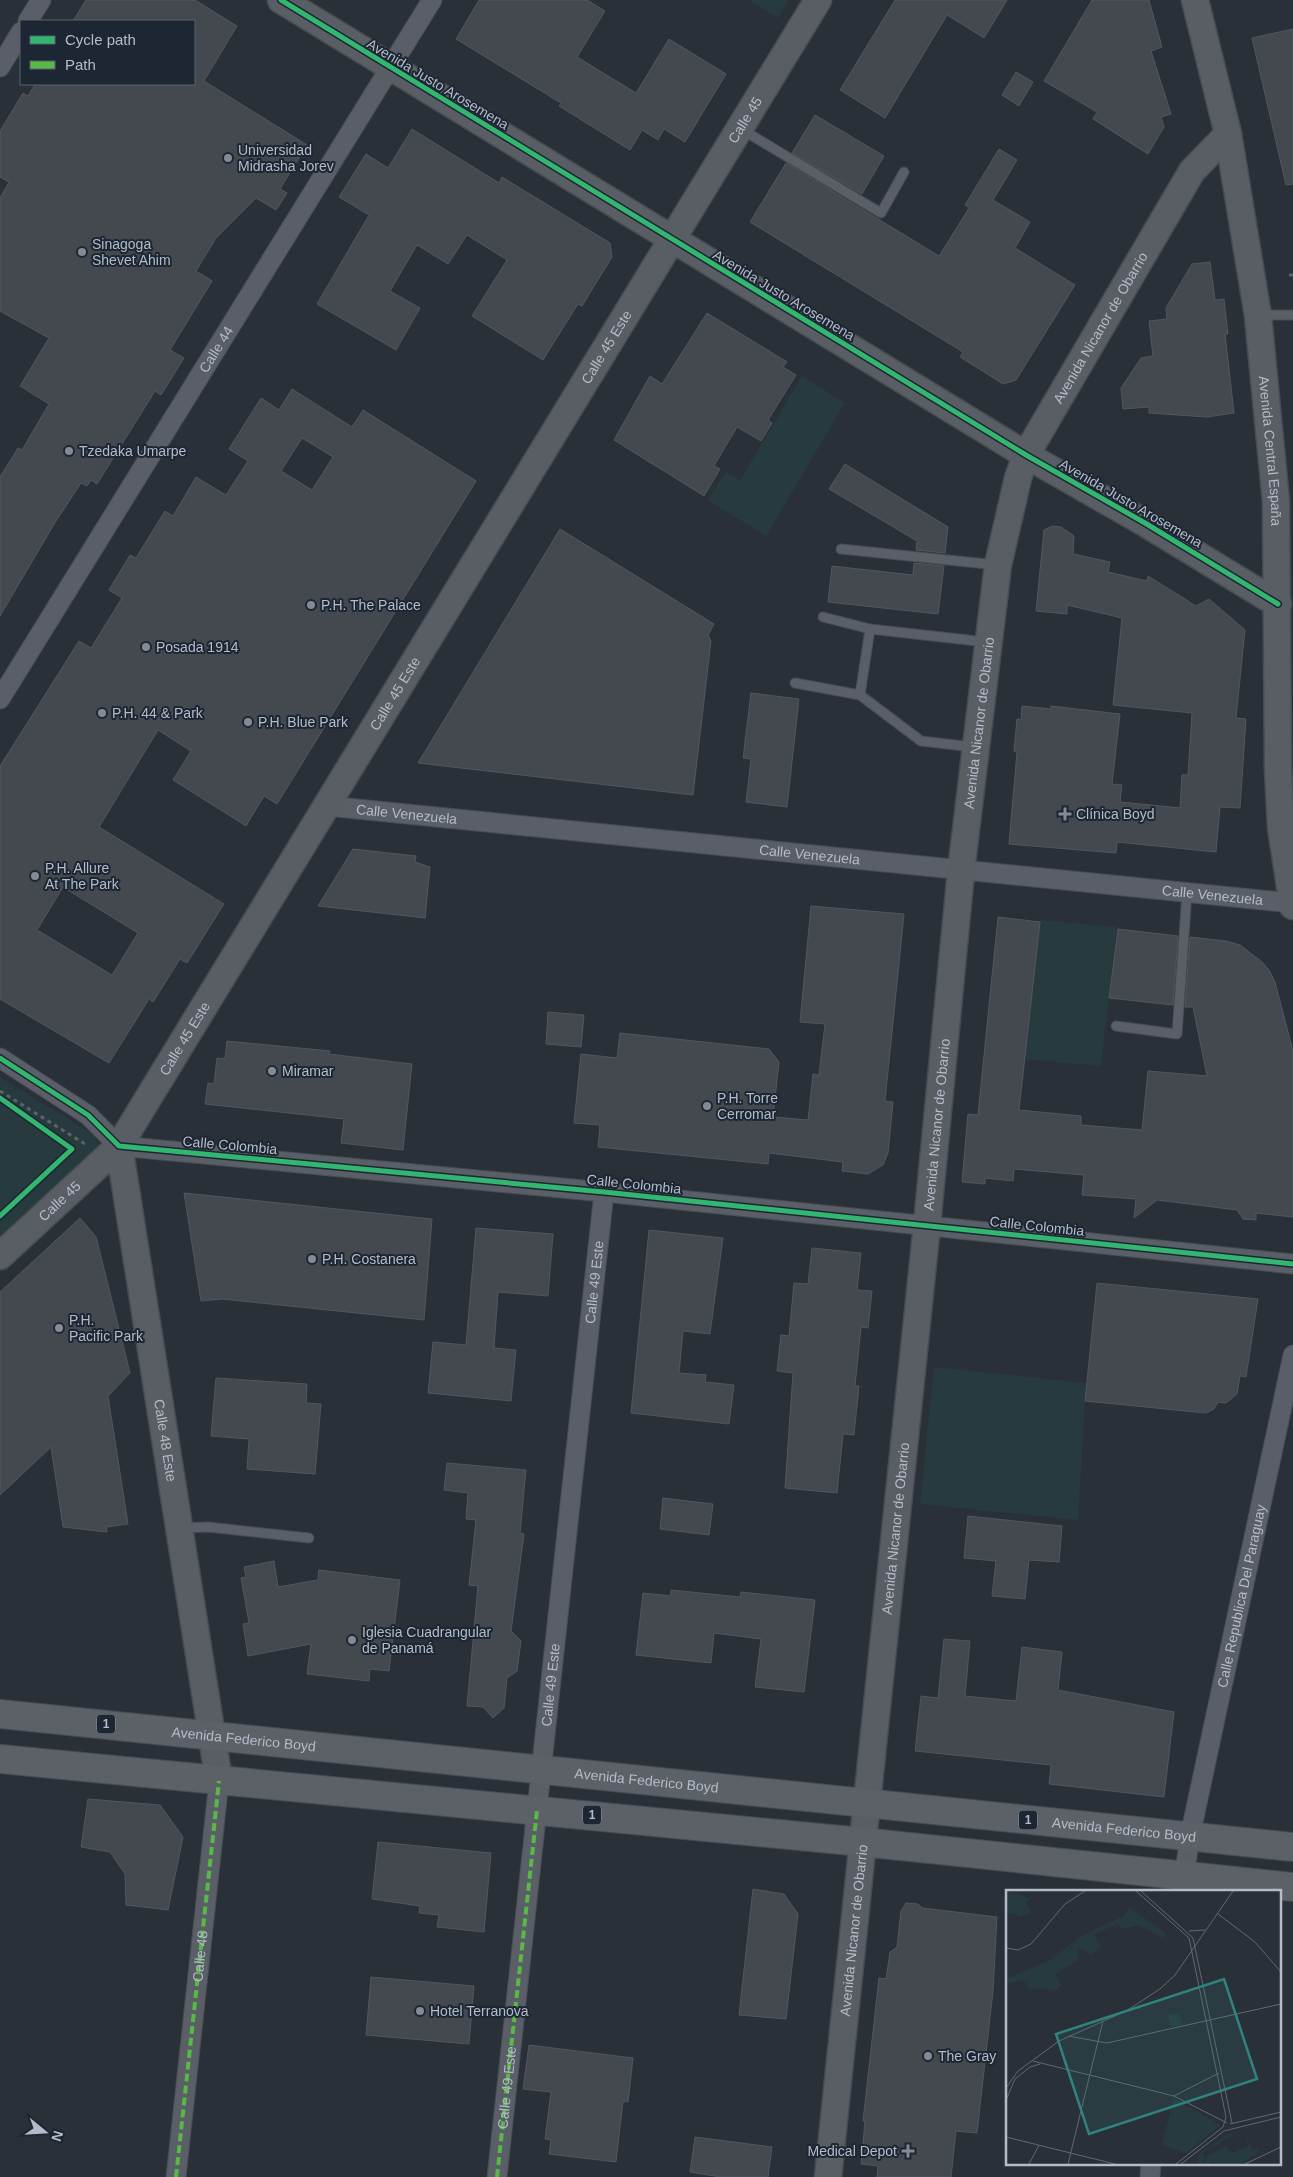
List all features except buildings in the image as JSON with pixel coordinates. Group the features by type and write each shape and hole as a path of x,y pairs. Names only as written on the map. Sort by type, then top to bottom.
{"main road":[{"name":"Avenida Justo Arosemena","path":"281,0 1026,455 1145,523 1278,604"},
{"name":"Calle 45","path":"672,240 818,0"},
{"name":"Avenida Central España","path":"1195,0 1228,134 1258,316 1275,488 1278,604 1278,768 1282,826 1293,904"},
{"name":"Avenida Nicanor de Obarrio","path":"828,2177 928,1226 961,870 998,565 1018,478 1026,455 1192,171 1228,134"},
{"name":"Calle 45 Este","path":"119,1146 672,240"},
{"name":"Calle 45","path":"0,1256 119,1146"},
{"name":"Calle 48 Este","path":"119,1146 212,1734"},
{"name":"Avenida Federico Boyd","path":"0,1714 543,1768 866,1804 1293,1847"},
{"name":"Calle 48","path":"212,1734 219,1781"},
{"name":"1","path":"0,1759 862,1842 1183,1884 1293,1887"}],"street":[{"path":"29,20 41,0"},
{"name":"Calle 44","path":"0,699 432,0"},
{"path":"0,67 20,34"},
{"name":"Calle Venezuela","path":"327,806 1293,904"},
{"path":"0,1058 88,1115 119,1146"},
{"name":"Calle Colombia","path":"119,1146 604,1192 1293,1264"},
{"name":"Calle 49 Este","path":"497,2177 543,1768 604,1192"},
{"name":"Calle Republica Del Paraguay","path":"1183,1884 1190,1836 1293,1355"},
{"name":"Calle 48","path":"176,2177 219,1781"},
{"path":"1150,2177 1151,2164"}],"lane":[{"path":"740,128 881,212 904,172"},
{"path":"1258,316 1293,314"},
{"path":"841,549 998,565"},
{"path":"823,617 870,629 989,642"},
{"path":"860,695 870,629"},
{"path":"794,683 860,695 921,741 976,747"},
{"path":"1116,1026 1177,1034 1187,893"},
{"path":"180,1528 208,1526 309,1538"}],"path":[{"path":"0,1091 88,1146 81,1152"},
{"path":"0,1098 16,1109"}],"green space":[{"path":"749,0 789,0 778,18"},
{"path":"802,376 845,403 766,536 708,500 726,472 740,480"},
{"path":"1040,920 1117,927 1101,1066 1024,1059"},
{"path":"0,1077 94,1135 98,1144 93,1154 0,1251"},
{"path":"934,1367 1086,1383 1078,1520 920,1504"}],"marked path":[{"path":"176,2177 219,1781"},
{"path":"497,2177 537,1810"}],"cycle path":[{"path":"281,0 1026,455 1145,523 1278,604"},
{"path":"0,1058 88,1115 119,1146 604,1192 1293,1264"},
{"path":"0,1098 72,1149 0,1216"}],"place":[{"name":"Universidad Midrasha Jorev","path":"228,158"},
{"name":"Sinagoga Shevet Ahim","path":"82,252"},
{"name":"Tzedaka Umarpe","path":"69,451"},
{"name":"P.H. The Palace","path":"311,605"},
{"name":"Posada 1914","path":"146,647"},
{"name":"P.H. 44 & Park","path":"102,713"},
{"name":"P.H. Blue Park","path":"248,722"},
{"name":"Clínica Boyd","path":"1065,814"},
{"name":"P.H. Allure At The Park","path":"35,876"},
{"name":"Miramar","path":"272,1071"},
{"name":"P.H. Torre Cerromar","path":"707,1106"},
{"name":"P.H. Costanera","path":"312,1259"},
{"name":"P.H. Pacific Park","path":"59,1328"},
{"name":"Iglesia Cuadrangular de Panamá","path":"352,1640"},
{"name":"Hotel Terranova","path":"420,2011"},
{"name":"The Gray","path":"928,2056"},
{"name":"Medical Depot","path":"908,2151"}]}
